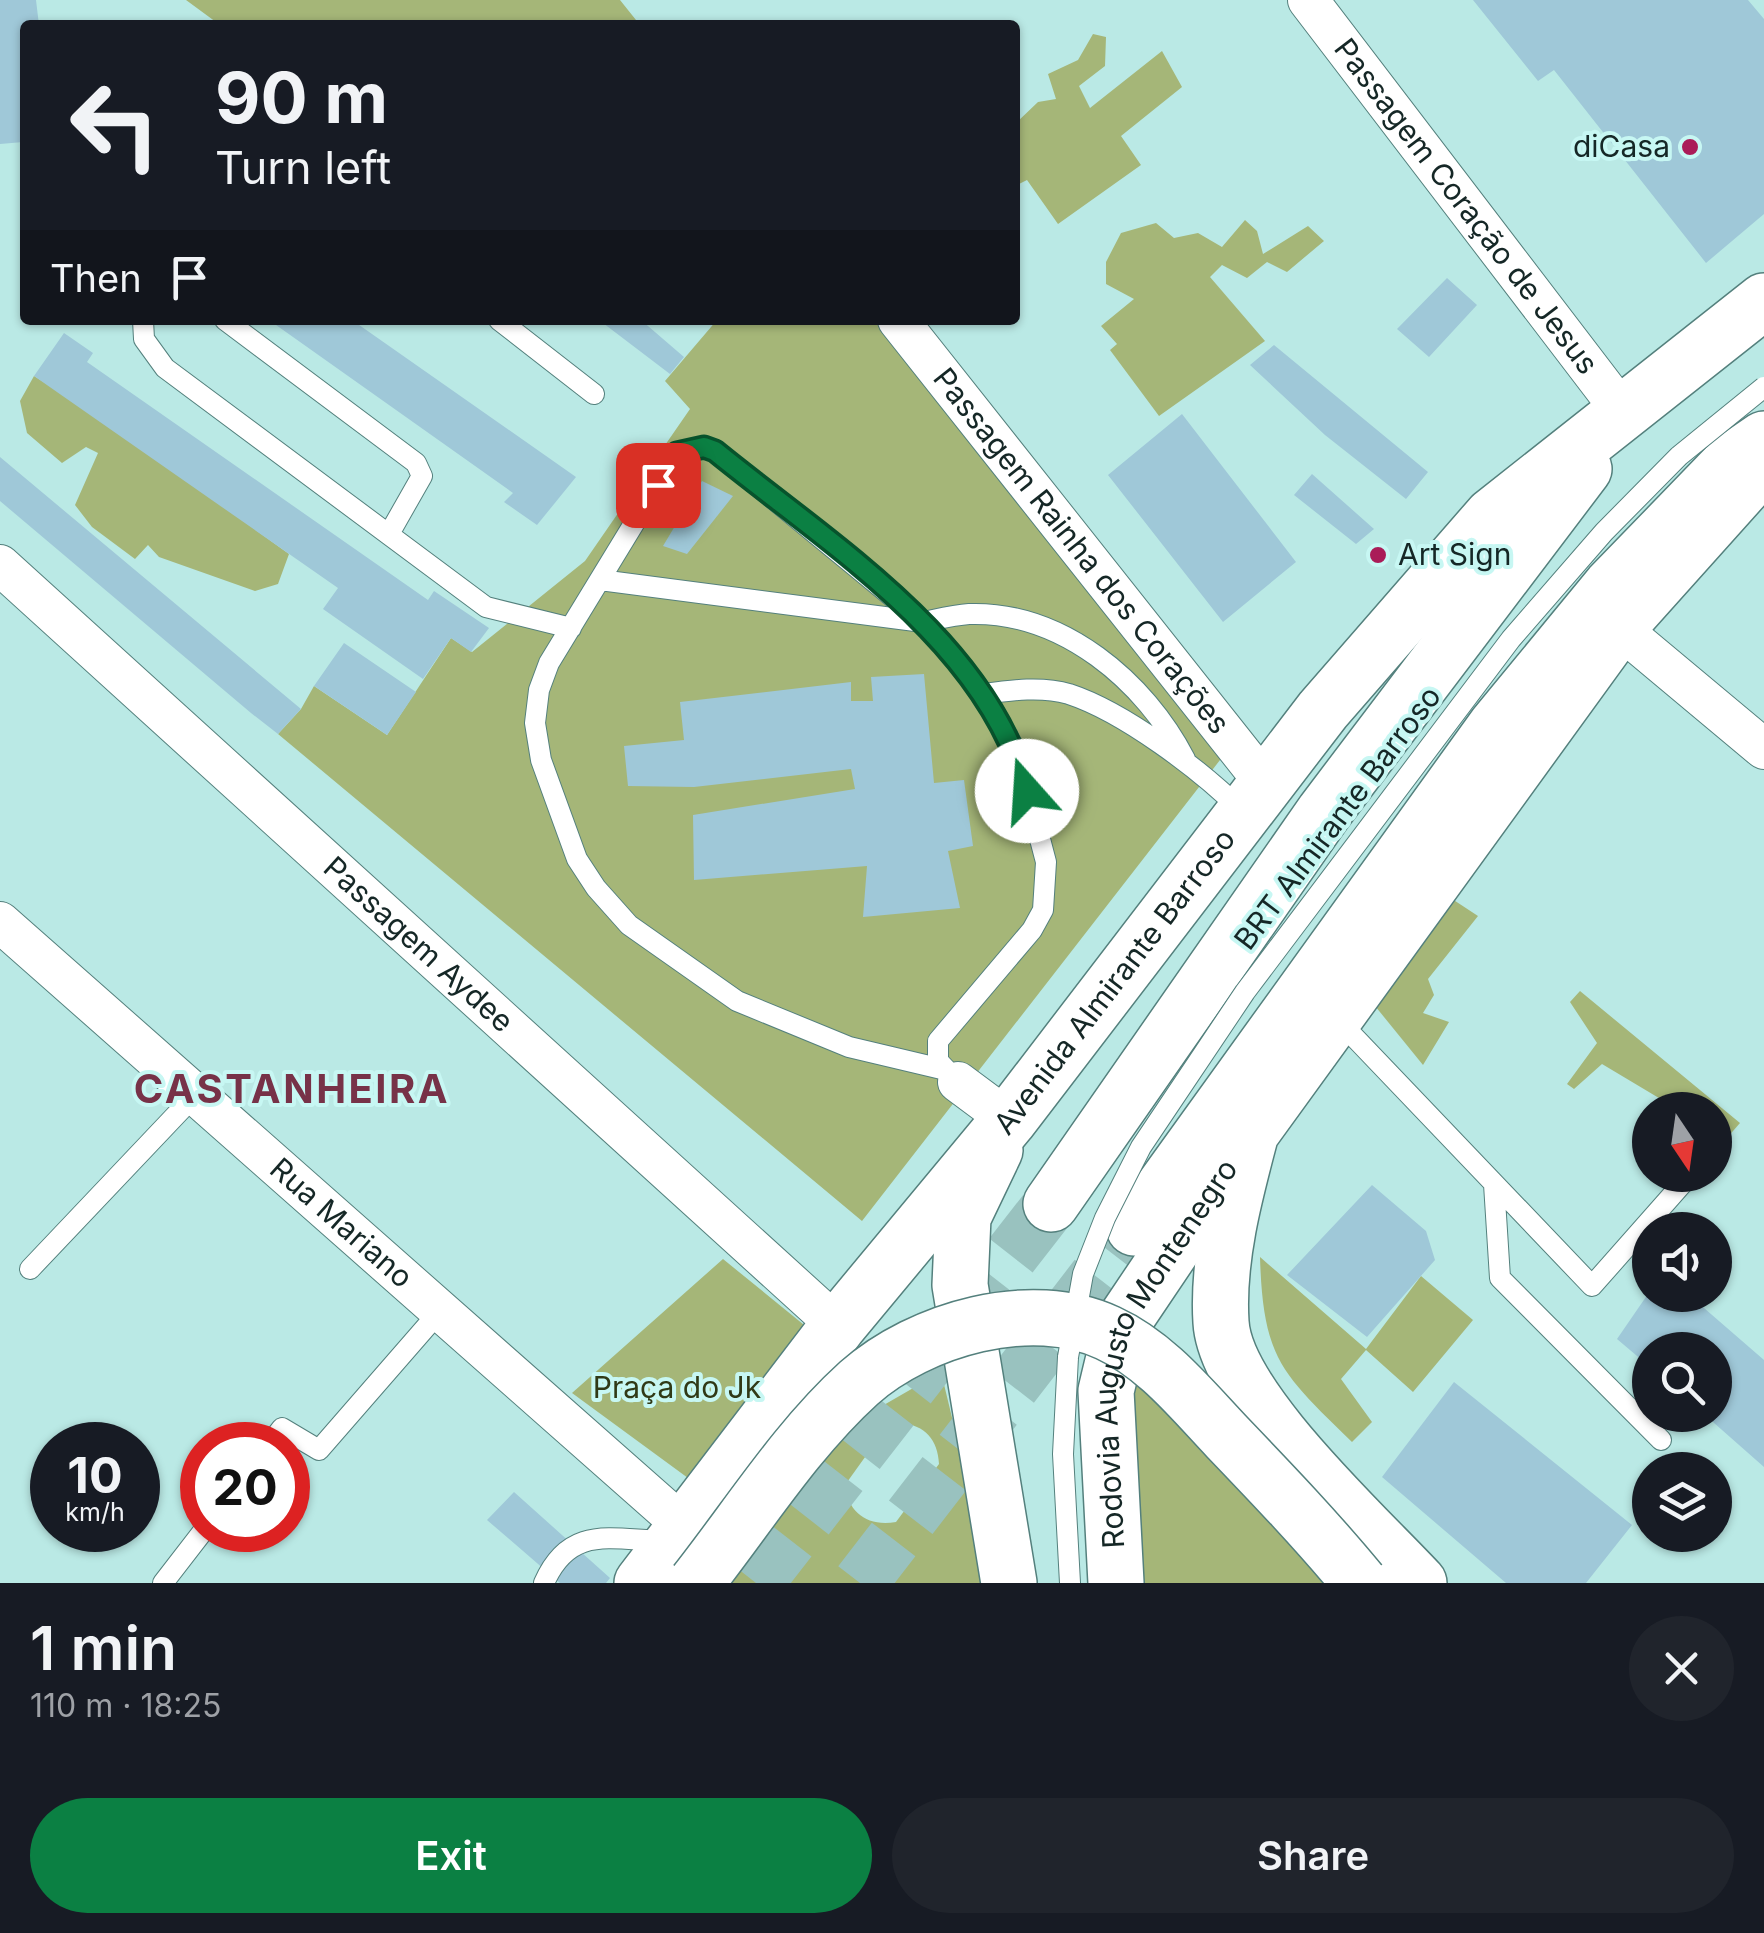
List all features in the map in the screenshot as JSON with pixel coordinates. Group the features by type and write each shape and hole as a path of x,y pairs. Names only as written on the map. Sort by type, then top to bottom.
{"main road":[{"name":"Avenida Almirante Barroso","path":"673,1558 838,1326 1009,1120 1323,710 1492,516 1625,415 1764,301"},
{"name":"Avenida Almirante Barroso","path":"1050,1204 1324,812 1625,415"},
{"path":"1320,1005 1495,727 1611,586 1732,461 1764,439"},
{"path":"1134,1228 1320,1005 1618,626 1764,464"},
{"name":"Rodovia Augusto Montenegro","path":"1116,1583 1106,1391 1122,1324 1251,1133 1320,1005"},
{"path":"1008,1583 960,1285 963,1217 1009,1120"},
{"path":"1251,1133 1228,1229 1223,1277 1221,1325 1231,1358 1247,1392 1275,1426 1418,1583"},
{"path":"673,1558 862,1380 915,1347 954,1332 994,1322 1037,1320 1107,1332 1166,1373 1316,1530 1360,1583"}],"street":[{"name":"Passagem Coração de Jesus","path":"1308,0 1625,415"},
{"name":"Passagem Rainha dos Corações","path":"902,325 1254,797"},
{"name":"Passagem Aydee","path":"0,565 838,1326"},
{"path":"1618,626 1764,749"},
{"name":"Rua Mariano","path":"6,941 196,1095 440,1311 673,1558"},
{"path":"952,1076 1009,1120"}],"lane":[{"path":"143,325 144,339 165,368 486,606 571,628"},
{"path":"232,325 416,463 422,476 389,534"},
{"path":"506,325 594,394"},
{"name":"BRT Almirante Barroso","path":"1070,1583 1063,1454 1068,1357 1082,1274 1141,1146 1245,992 1511,639 1604,532 1679,456 1764,387"},
{"path":"704,447 715,451 923,622 984,694 1018,755 1046,862 1048,888 1032,930 938,1041 938,1061 952,1076 848,1047 738,1001 630,925 596,888 564,829 541,760 535,723 539,690 549,663 677,453 704,447"},
{"path":"600,580 923,622 972,614 1022,623 1077,642 1133,684 1166,721 1185,759"},
{"path":"984,694 1014,690 1068,694 1254,797"},
{"path":"1320,1005 1592,1286 1675,1192"},
{"path":"30,1268 196,1095"},
{"path":"1494,1184 1500,1278 1661,1440"},
{"path":"310,1444 320,1450 440,1311"},
{"path":"544,1583 555,1557 583,1540 673,1558"},
{"path":"164,1583 187,1552"}],"green space":[{"path":"186,0 620,0 636,20 213,20"},
{"path":"1093,34 1106,37 1105,66 1079,86 1090,108 1162,51 1182,87 1121,136 1141,165 1058,224 1027,180 1020,184 1020,119 1038,102 1056,99 1048,74 1078,60"},
{"path":"1245,220 1257,231 1263,254 1308,226 1324,241 1287,272 1267,262 1247,278 1222,265 1210,277 1265,341 1159,416 1110,350 1117,344 1101,326 1134,299 1106,284 1106,262 1121,233 1156,223 1174,238 1198,233 1222,247"},
{"path":"713,325 890,325 1227,751 862,1221 278,734 301,709 314,686 387,735 451,638 472,652 585,561 690,409 665,381"},
{"path":"34,376 100,417 289,554 278,584 255,591 159,557 148,545 135,559 92,527 75,505 98,453 86,447 62,463 27,433 20,401"},
{"path":"1443,893 1478,916 1428,979 1434,995 1423,1013 1449,1022 1423,1065 1371,1001"},
{"path":"1580,991 1702,1092 1649,1092 1602,1064 1574,1089 1567,1084 1597,1043 1570,1002"},
{"path":"1732,1116 1740,1123 1732,1132"},
{"path":"1260,1257 1366,1349 1421,1276 1473,1320 1413,1392 1366,1350 1341,1379 1372,1422 1352,1442 1281,1362 1266,1320"},
{"name":"Praça do Jk","path":"723,1259 809,1329 688,1478 572,1393"},
{"path":"941,1372 992,1583 721,1583 821,1458 863,1417","holes":["901,1423 929,1435 939,1464 896,1522 868,1520 850,1503 845,1485 888,1425"]},
{"path":"1141,1374 1329,1583 1130,1583 1128,1392"}],"building":[{"path":"0,0 36,0 38,20 20,20 20,142 0,144"},
{"name":"diCasa","path":"1473,0 1748,0 1764,19 1764,214 1706,263 1554,70 1538,81"},
{"path":"1447,278 1477,305 1429,357 1397,329"},
{"path":"276,325 359,325 576,477 537,525 504,502 513,493"},
{"path":"606,325 647,325 684,357 670,374"},
{"path":"64,333 93,353 87,362 428,600 434,591 489,628 471,652 451,638 423,679 323,609 338,588 34,376"},
{"path":"1274,345 1428,472 1406,499 1325,435 1250,365"},
{"path":"1182,414 1296,562 1223,622 1108,475"},
{"path":"0,457 301,709 278,734 251,713 0,501"},
{"path":"1312,474 1374,529 1356,544 1294,495"},
{"path":"702,481 733,496 687,554 663,546"},
{"path":"344,643 416,692 387,735 314,686"},
{"path":"924,674 934,783 964,780 973,846 948,851 960,908 863,917 867,866 694,880 693,815 855,789 851,769 694,787 628,786 624,746 684,740 680,702 851,682 851,701 873,701 871,677"},
{"path":"1372,1185 1426,1231 1435,1260 1367,1337 1287,1275"},
{"path":"1636,1312 1709,1312 1732,1332 1632,1332 1632,1352 1617,1339"},
{"path":"1732,1332 1764,1360 1764,1467 1724,1432 1732,1432"},
{"path":"1454,1382 1632,1525 1586,1583 1506,1583 1382,1477"},
{"path":"514,1492 610,1578 606,1583 560,1583 487,1520"}],"tunnel":[{"path":"756,1583 1051,1204"},
{"path":"860,1583 1134,1228"}],"place":[{"name":"diCasa","path":"1690,147"},
{"name":"Art Sign","path":"1378,555"}],"district":[{"name":"CASTANHEIRA","path":"292,1089"}],"route":[{"path":"658,485 677,453 704,447 715,451 923,622 984,694 1018,755 1027,791"}]}
